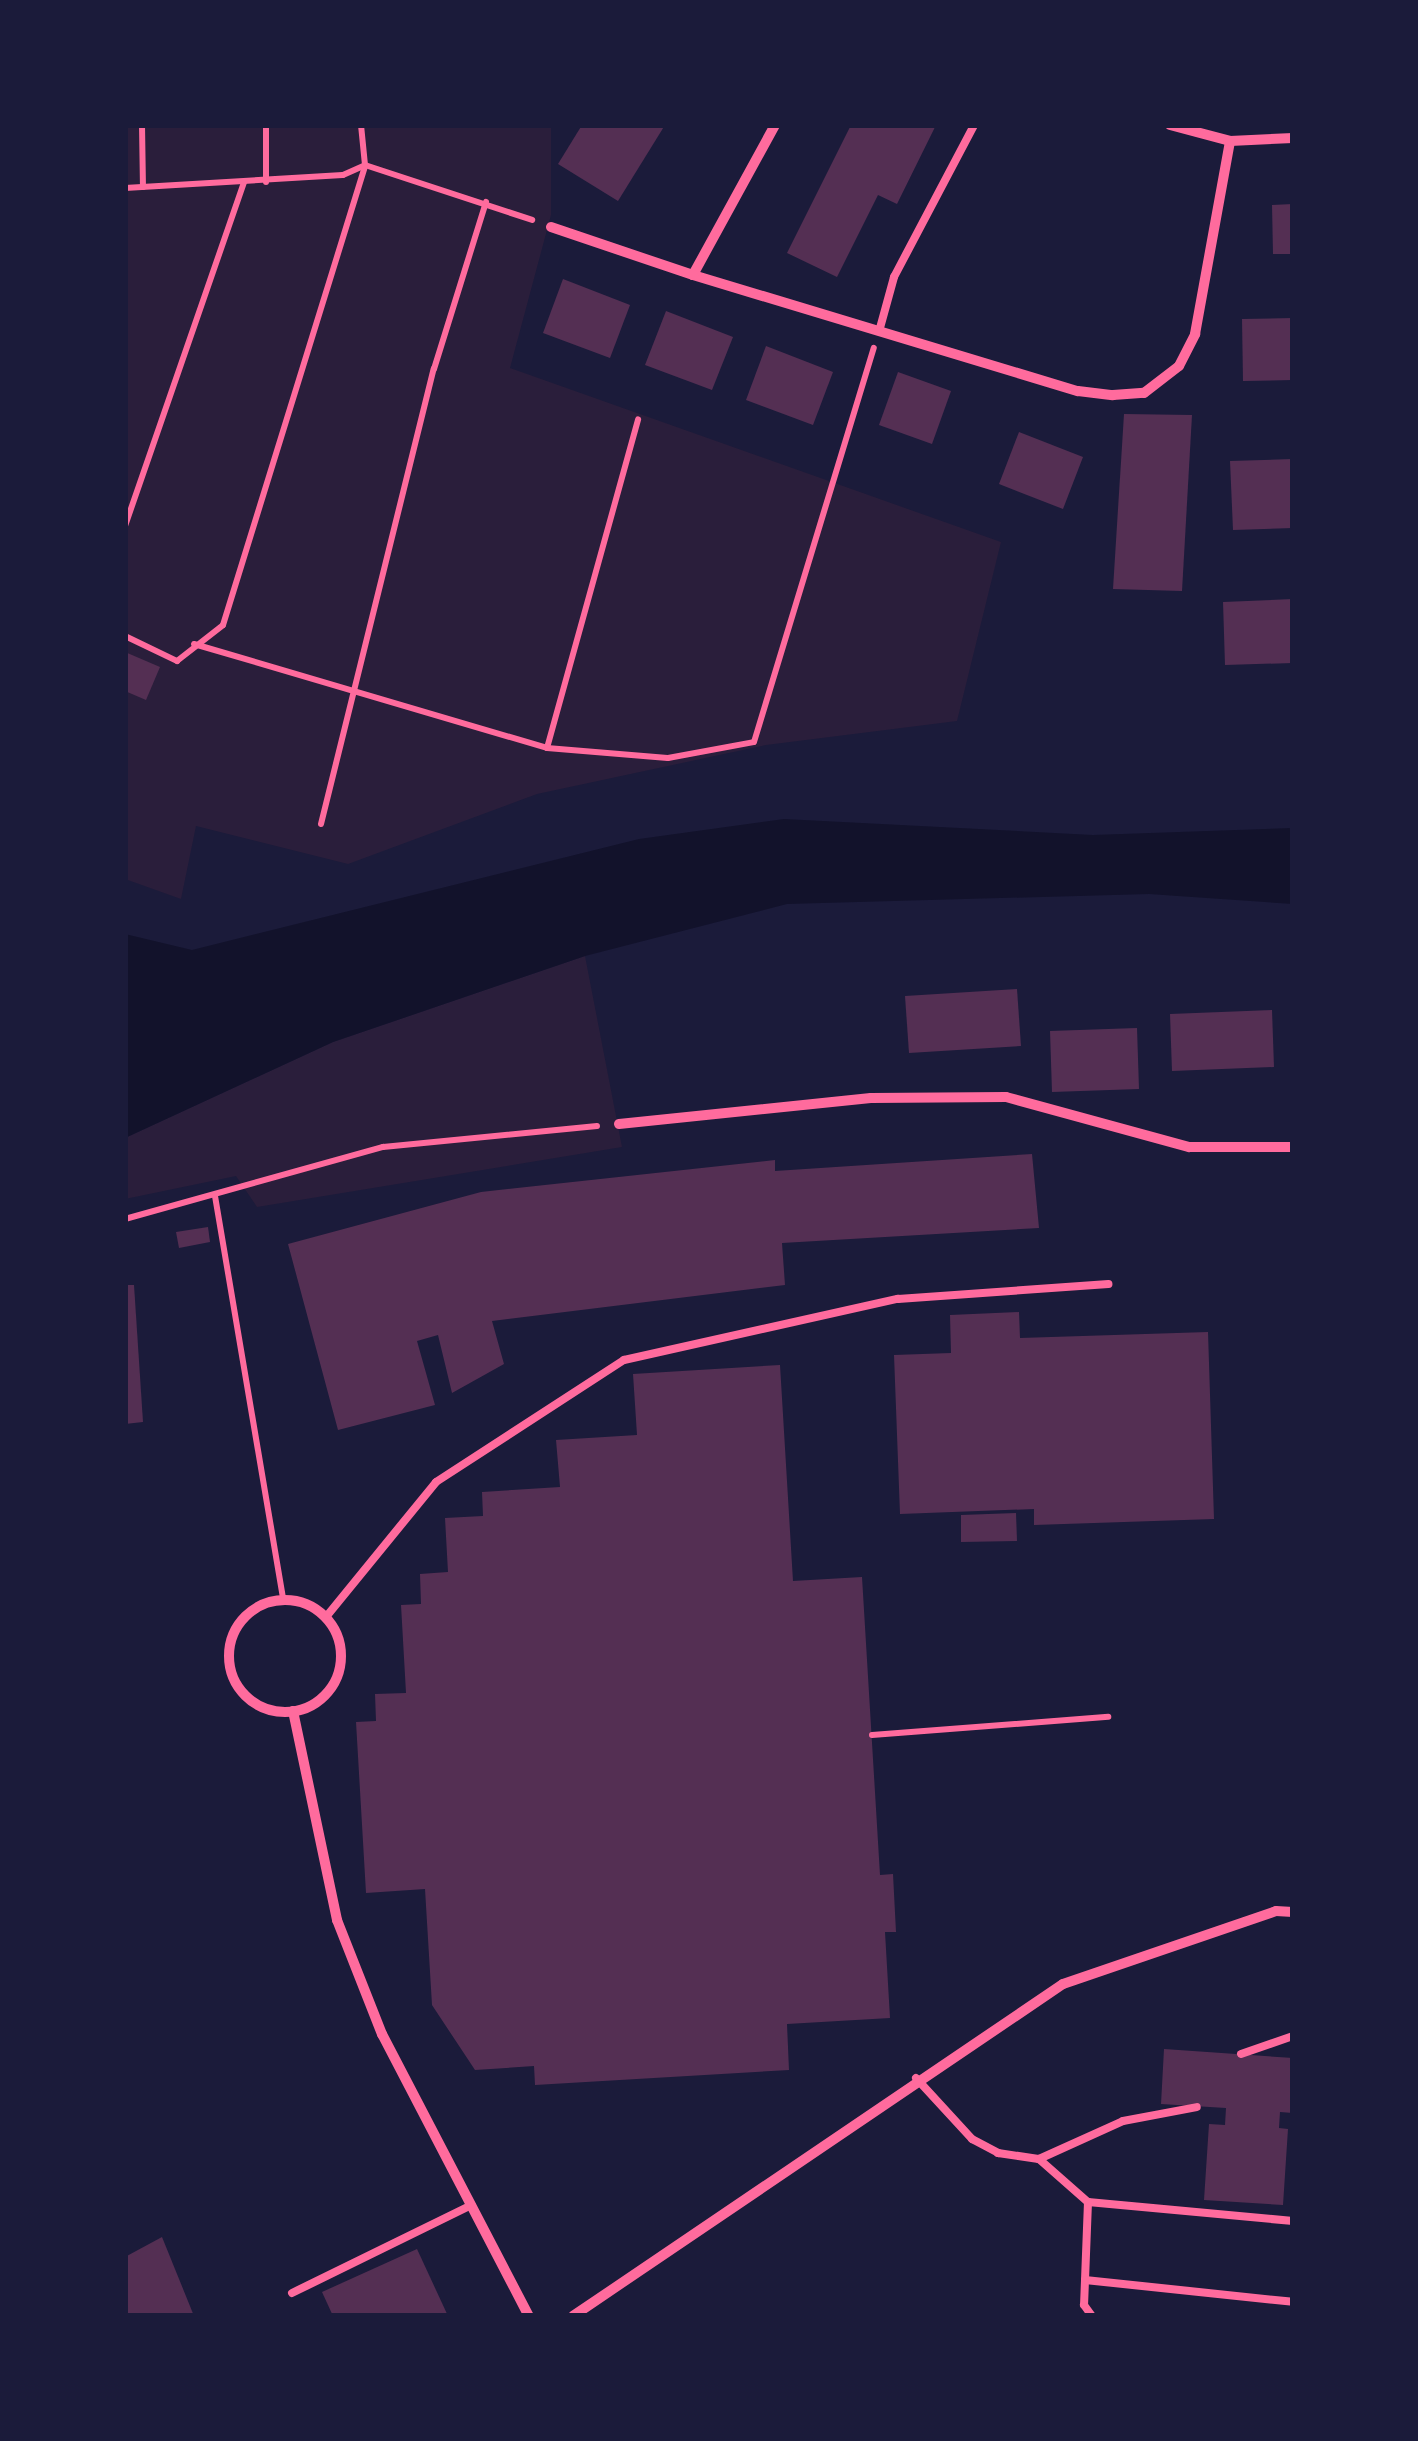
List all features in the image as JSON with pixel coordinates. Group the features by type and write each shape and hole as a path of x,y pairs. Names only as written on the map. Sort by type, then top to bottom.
{"street":[{"path":"693,274 775,125"},
{"path":"1170,125 1230,141 1293,138"},
{"path":"551,227 1078,391 1144,393 1178,366 1195,334 1230,141"},
{"path":"618,1124 871,1098 1006,1097 1189,1147 1293,1147"},
{"path":"284,1599 326,1617 336,1631 341,1666 324,1696 293,1711 257,1704 242,1692 229,1656 242,1620 284,1599"},
{"path":"293,1711 337,1920 382,2034 529,2316"},
{"path":"573,2316 916,2078 1063,1984 1293,1904"},
{"path":"1276,1912 1293,1915"}],"lane":[{"path":"880,328 894,277 974,125"},
{"path":"326,1617 436,1482 624,1360 898,1300 1108,1284"},
{"path":"1242,2054 1293,2036"},
{"path":"916,2078 972,2139 998,2153 1039,2159 1123,2121 1196,2106"},
{"path":"1039,2159 1088,2202 1293,2221"},
{"path":"1088,2202 1084,2305 1092,2316"},
{"path":"292,2293 472,2205"},
{"path":"1085,2280 1293,2302"}],"path":[{"path":"142,125 143,187"},
{"path":"266,125 266,182"},
{"path":"125,636 177,661 223,625 365,164 361,125"},
{"path":"125,188 343,175 365,164 551,227"},
{"path":"125,526 244,182"},
{"path":"321,824 434,368 486,202"},
{"path":"194,644 352,696 546,748 668,758 754,742 880,328"},
{"path":"546,748 638,420"},
{"path":"125,1219 383,1147 618,1124"},
{"path":"215,1196 284,1599"},
{"path":"872,1735 1108,1718"}],"shaded area":[{"path":"125,125 551,125 551,215 510,368 1001,542 957,721 766,745 537,794 348,864 196,826 181,899 125,879"},
{"path":"784,819 1093,835 1293,828 1293,904 1149,894 787,904 585,956 333,1042 125,1138 125,934 192,950 639,839"},
{"path":"585,956 622,1147 257,1207 236,1176 125,1199 125,1138 333,1042"}],"building":[{"path":"582,125 665,125 618,201 558,164"},
{"path":"851,125 936,125 897,204 878,195 837,277 787,253"},
{"path":"1293,204 1293,254 1273,254 1272,205"},
{"path":"563,279 630,305 610,358 543,333"},
{"path":"666,311 733,337 712,390 645,365"},
{"path":"1293,318 1293,380 1243,381 1242,319"},
{"path":"766,346 833,372 813,425 746,400"},
{"path":"898,372 951,391 932,444 879,425"},
{"path":"1124,414 1192,415 1182,591 1113,589"},
{"path":"1019,432 1083,457 1063,509 999,484"},
{"path":"1293,459 1293,528 1233,530 1230,461"},
{"path":"1293,599 1293,663 1225,665 1223,602"},
{"path":"125,652 160,667 146,700 125,691"},
{"path":"1017,989 1021,1046 909,1053 905,996"},
{"path":"1272,1010 1274,1067 1172,1071 1170,1014"},
{"path":"1137,1028 1139,1089 1052,1092 1050,1031"},
{"path":"1032,1154 1039,1228 782,1243 785,1285 492,1321 504,1364 452,1393 438,1335 417,1341 435,1405 338,1430 288,1244 481,1192 775,1160 775,1171"},
{"path":"208,1227 210,1242 179,1248 176,1232"},
{"path":"125,1285 134,1285 143,1422 125,1424"},
{"path":"1019,1312 1020,1338 1208,1332 1214,1519 1034,1525 1034,1509 900,1514 894,1355 951,1353 950,1315"},
{"path":"780,1365 793,1581 862,1577 880,1875 893,1874 896,1932 885,1932 890,2018 787,2024 789,2070 535,2085 534,2066 475,2070 432,2005 425,1889 366,1893 356,1722 376,1721 375,1694 406,1693 401,1605 421,1604 420,1574 448,1572 445,1518 483,1516 482,1492 560,1487 556,1440 637,1435 633,1374"},
{"path":"1016,1513 1017,1541 961,1542 961,1515"},
{"path":"1164,2049 1293,2058 1293,2113 1280,2112 1279,2128 1288,2129 1283,2205 1204,2200 1209,2124 1225,2125 1226,2108 1161,2104"},
{"path":"162,2237 194,2316 125,2316 125,2257"},
{"path":"417,2249 448,2316 333,2316 322,2292"}]}
